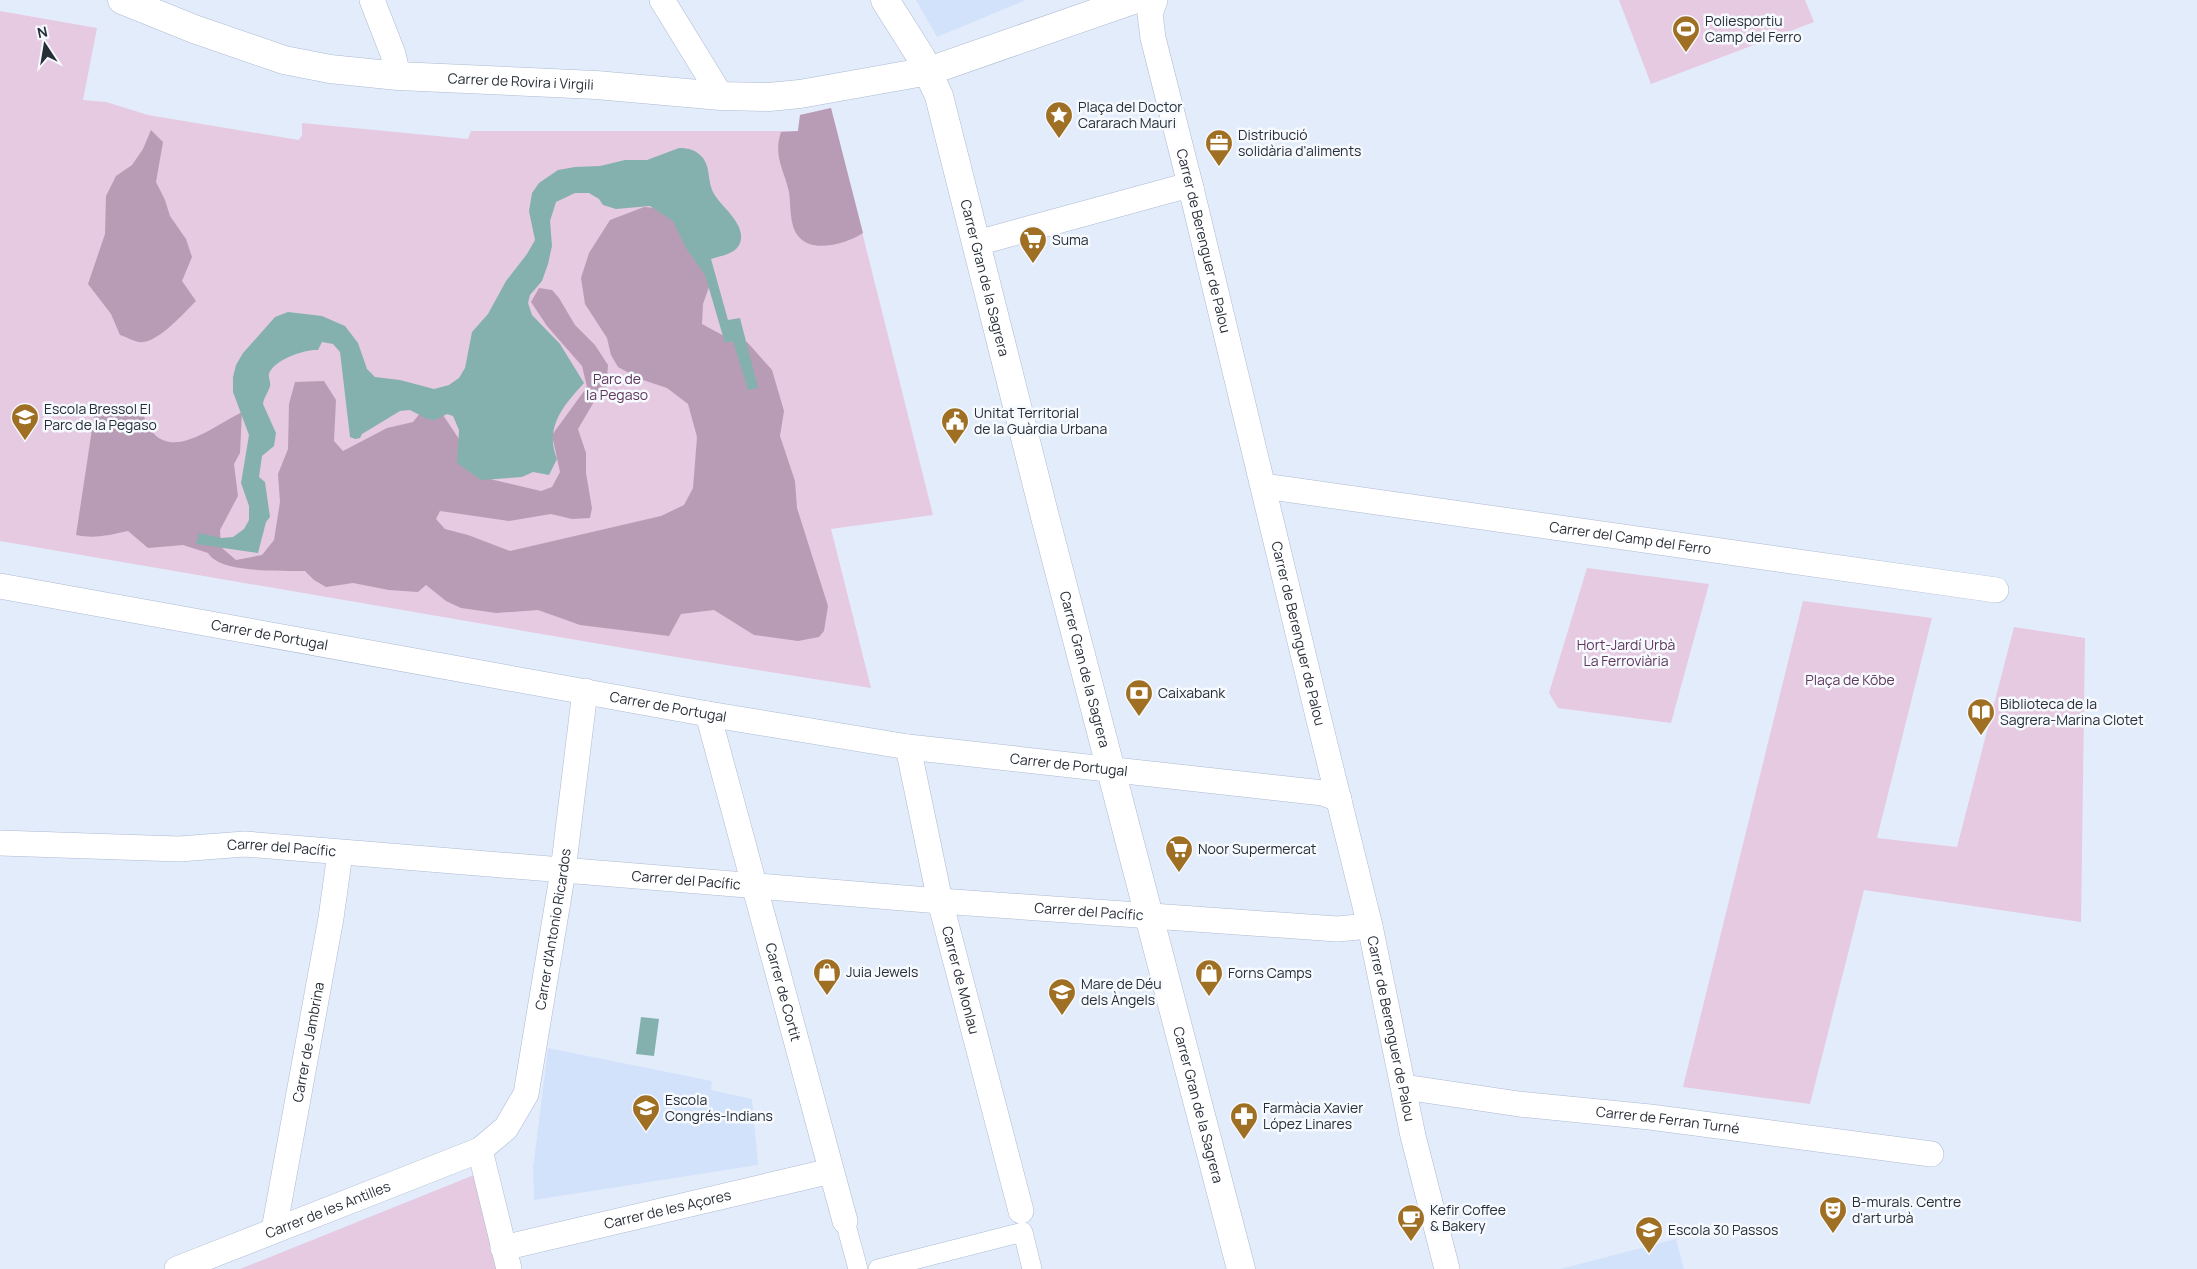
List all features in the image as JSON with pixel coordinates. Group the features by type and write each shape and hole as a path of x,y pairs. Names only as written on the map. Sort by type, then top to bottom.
{"street":[{"name":"Carrer de Rovira i Virgili","path":"122,0 194,29 284,60 330,69 398,76 615,86 721,96 769,97 800,94 929,71 952,65 1133,0"},
{"path":"372,0 393,54 398,76"},
{"path":"662,0 721,96"},
{"name":"Carrer Gran de la Sagrera","path":"885,0 929,71 939,96 1241,1269"},
{"name":"Carrer de Berenguer de Palou","path":"1154,0 1150,14 1153,38 1192,188 1370,926 1414,1136 1447,1269"},
{"path":"977,243 1178,188 1192,188"},
{"name":"Carrer del Camp del Ferro","path":"1264,486 1996,590"},
{"name":"Carrer de Portugal","path":"0,586 708,714 908,747 1323,793 1339,800"},
{"name":"Carrer d'Antonio Ricardos","path":"480,1150 506,1128 526,1094 563,871 585,691"},
{"name":"Carrer de Cortit","path":"708,714 858,1269"},
{"name":"Carrer de Monlau","path":"908,747 940,901 1021,1211"},
{"name":"Carrer del Pacífic","path":"0,843 179,849 245,844 940,901 1337,929 1370,926"},
{"name":"Carrer de Jambrina","path":"274,1230 331,918 340,853"},
{"name":"Carrer de Ferran Turné","path":"1404,1087 1519,1104 1650,1117 1931,1154"},
{"path":"480,1150 506,1259"},
{"name":"Carrer de les Antilles","path":"177,1269 480,1150"},
{"name":"Carrer de les Açores","path":"506,1259 831,1171"},
{"path":"878,1269 1023,1232 1032,1269"}],"shaded area":[{"path":"916,0 1026,0 937,37"},
{"path":"831,108 863,233 840,243 821,246 805,242 796,232 792,221 789,192 778,148 781,132 798,131 800,115"},
{"path":"151,130 163,142 156,182 170,216 186,239 192,257 182,281 196,301 161,334 146,342 139,342 120,335 111,314 88,284 105,234 106,196 116,176 132,165 143,149"},
{"path":"679,148 692,150 703,158 714,194 731,215 741,233 740,244 734,251 711,259 728,320 740,318 758,388 748,390 733,341 725,343 705,275 686,248 673,221 650,206 616,209 603,205 599,199 589,193 575,193 556,202 550,221 552,246 548,264 542,281 530,295 528,303 532,315 560,344 584,383 558,417 553,437 557,459 549,475 533,472 522,477 481,480 457,463 459,430 453,416 447,414 435,420 427,419 410,410 400,411 362,434 360,438 350,437 340,352 333,344 322,342 318,350 290,356 277,364 269,374 270,386 263,404 276,433 274,446 262,456 259,477 265,482 270,517 266,522 258,553 196,544 199,533 221,538 233,537 244,529 249,520 249,506 241,483 249,435 233,392 233,377 236,365 243,353 275,317 288,312 322,316 345,326 358,343 367,369 375,377 400,380 434,389 449,385 459,378 465,368 472,332 488,314 506,281 527,254 535,240 529,211 532,193 539,183 558,170 600,166 625,160 647,160"},
{"path":"644,207 668,209 706,272 709,287 703,304 702,324 726,337 747,342 772,370 784,411 780,436 795,481 797,508 828,606 824,631 819,637 798,641 754,635 714,610 681,614 669,636 580,625 538,610 496,613 461,608 446,601 426,585 418,592 389,590 353,583 326,587 314,580 305,571 238,568 215,560 208,553 183,545 148,548 128,531 96,537 76,535 96,403 142,410 150,428 160,439 172,442 185,441 199,435 242,412 240,453 234,464 238,496 220,530 221,547 236,560 262,555 274,540 280,502 278,474 288,449 289,404 295,382 324,381 336,400 334,441 343,451 387,428 413,422 421,412 441,412 473,460 490,479 541,491 552,487 560,472 552,435 587,387 582,366 547,326 531,302 539,288 552,290 575,325 595,345 608,365 606,391 595,400 578,429 586,453 586,473 592,508 590,518 572,519 551,514 509,521 440,511 436,519 445,529 468,535 510,551 661,516 684,505 693,488 697,437 688,404 667,388 640,379 618,367 611,355 607,338 585,304 581,278 589,253 610,220"},
{"path":"641,1017 659,1019 654,1056 636,1054"},
{"name":"Escola Congrés-Indians","path":"548,1048 712,1081 711,1090 752,1099 758,1165 534,1200 533,1168"},
{"name":"Escola 30 Passos","path":"1676,1239 1684,1269 1560,1269"}],"green space":[{"name":"Poliesportiu Camp del Ferro","path":"1619,0 1805,0 1814,22 1651,84"},
{"name":"Parc de la Pegaso","path":"0,11 97,28 83,100 106,102 148,115 299,140 302,135 302,123 468,139 471,131 798,131 800,115 831,108 933,515 831,529 871,688 676,657 0,541"},
{"name":"Hort-Jardí Urbà La Ferroviària","path":"1587,568 1709,584 1671,723 1558,708 1549,693"},
{"name":"Plaça de Kõbe","path":"1803,601 1932,618 1877,838 1957,847 2014,627 2085,638 2081,922 1864,890 1810,1104 1683,1087"},
{"path":"479,1173 500,1269 240,1269"}],"place":[{"name":"Poliesportiu Camp del Ferro","path":"1686,53"},
{"name":"Plaça del Doctor Cararach Mauri","path":"1059,139"},
{"name":"Distribució solidària d'aliments","path":"1219,167"},
{"name":"Suma","path":"1033,264"},
{"name":"Escola Bressol El Parc de la Pegaso","path":"25,441"},
{"name":"Unitat Territorial de la Guàrdia Urbana","path":"955,445"},
{"name":"Caixabank","path":"1139,717"},
{"name":"Biblioteca de la Sagrera-Marina Clotet","path":"1981,736"},
{"name":"Noor Supermercat","path":"1179,873"},
{"name":"Juia Jewels","path":"827,996"},
{"name":"Forns Camps","path":"1209,997"},
{"name":"Mare de Déu dels Àngels","path":"1062,1016"},
{"name":"Escola Congrés-Indians","path":"646,1132"},
{"name":"Farmàcia Xavier López Linares","path":"1244,1140"},
{"name":"B-murals. Centre d'art urbà","path":"1833,1234"},
{"name":"Kefir Coffee & Bakery","path":"1411,1242"},
{"name":"Escola 30 Passos","path":"1649,1254"}]}
